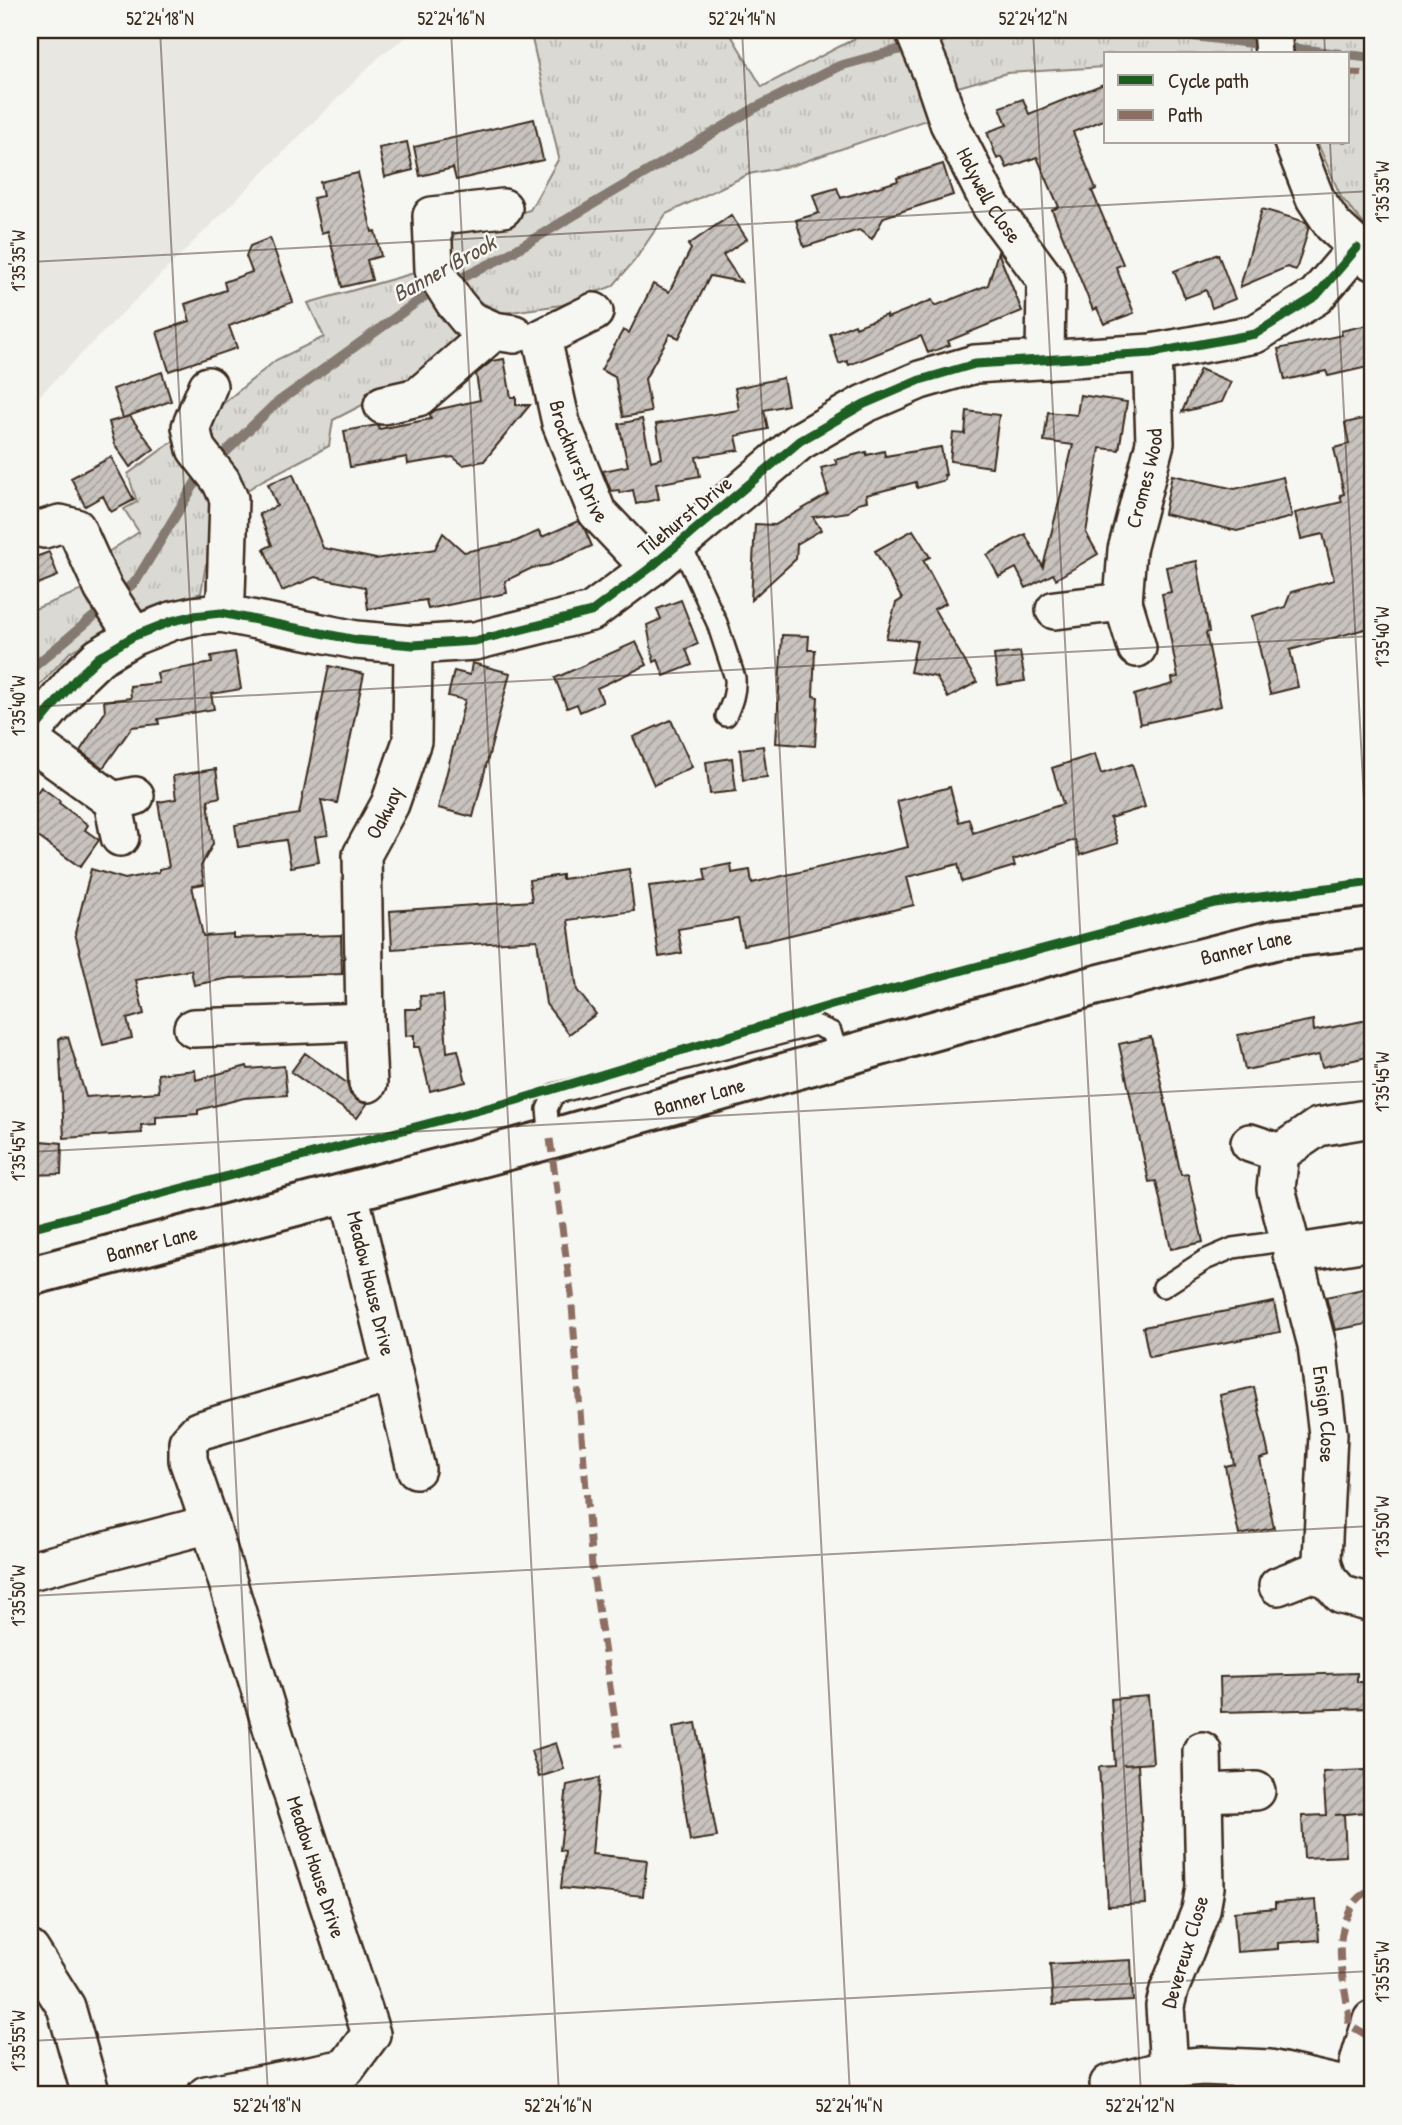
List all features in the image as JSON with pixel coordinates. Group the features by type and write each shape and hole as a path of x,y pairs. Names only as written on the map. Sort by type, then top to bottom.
{"street":[{"path":"1272,30 1274,52"},
{"name":"Holywell Close","path":"921,46 949,123 991,206 1046,280 1045,360"},
{"path":"1294,144 1315,198 1333,225 1365,254"},
{"path":"503,208 432,216 434,270 469,320 494,331 542,338 594,312"},
{"name":"Tilehurst Drive","path":"30,734 76,679 129,627 193,615 221,613 356,640 413,645 475,641 592,612 650,568 800,441 864,404 920,380 975,364 1152,353 1255,334 1315,296 1365,254"},
{"path":"383,405 418,397 494,331"},
{"name":"Brockhurst Drive","path":"542,338 561,423 597,512 650,568"},
{"name":"Cromes Wood","path":"1137,648 1123,602 1127,550 1155,443 1152,353"},
{"path":"208,386 191,427 196,449 221,481 229,499 226,595 221,613"},
{"path":"44,529 60,524 76,528 103,588 129,627"},
{"path":"1055,610 1123,602"},
{"name":"Oakway","path":"368,1083 362,855 390,804 412,741 413,645"},
{"path":"30,741 124,799 120,837"},
{"name":"Banner Lane","path":"30,1276 550,1139 1093,986 1278,939 1372,928"},
{"path":"193,1028 365,1022"},
{"name":"Ensign Close","path":"1327,1578 1322,1560 1328,1434 1317,1345 1265,1148 1318,1127 1372,1118"},
{"name":"Meadow House Drive","path":"349,1193 416,1469"},
{"path":"1291,1247 1367,1242"},
{"name":"Meadow House Drive","path":"206,2095 346,2068 370,2034 188,1460 188,1442 198,1431 393,1373"},
{"path":"30,1571 210,1524"},
{"path":"1278,1586 1309,1574 1327,1578 1342,1595 1372,1603"},
{"name":"Devereux Close","path":"1169,2070 1165,2006 1201,1910 1205,1887 1202,1751"},
{"path":"1203,1793 1256,1791"},
{"path":"30,1950 66,2007 91,2095"},
{"path":"1109,2084 1169,2070 1202,2066 1270,2069 1353,2092 1372,2020"}],"lane":[{"path":"680,542 717,623 735,678 736,687 726,716"},
{"path":"1163,1287 1205,1260 1233,1248 1291,1247"}],"shaded area":[{"path":"30,30 416,30 381,55 30,405"}],"green space":[{"path":"530,30 728,30 762,87 871,30 900,30 935,117 794,165 749,174 666,214 635,260 613,286 562,305 503,313 472,298 449,262 451,232 530,210 559,158"},
{"path":"934,30 1248,30 1249,52 1104,52 1104,67 1007,73 951,89"},
{"path":"1293,30 1372,30 1372,234 1341,197 1318,144 1350,144 1350,52 1293,52"},
{"path":"418,272 466,331 408,389 374,399 333,420 329,446 263,480 235,498 208,432 208,416 276,360 324,337 308,303"},
{"path":"175,440 211,490 215,562 206,564 201,593 135,613 105,554 139,532 124,509 137,502 128,474"},
{"path":"82,590 90,595 111,628 70,652 30,696 30,623 35,616 32,610"}],"building":[{"path":"1104,84 1104,120 1073,132 1096,189 1092,191 1123,264 1116,267 1134,313 1104,324 1097,308 1093,310 1052,210 1059,207 1037,157 1007,168 1002,157 997,159 987,132 1007,125 1000,107 1023,99 1029,114"},
{"path":"534,119 543,160 456,180 453,168 420,176 414,147"},
{"path":"407,142 413,170 385,177 379,148"},
{"path":"943,164 953,195 884,217 872,239 859,230 804,247 796,220 819,213 813,195 837,188 841,198"},
{"path":"358,173 372,232 375,231 381,256 367,260 372,280 342,287 328,231 321,233 313,198 323,196 320,182"},
{"path":"1262,209 1306,222 1309,226 1305,241 1296,270 1287,267 1240,287"},
{"path":"731,215 747,239 723,255 741,282 710,276 679,338 670,334 645,379 651,412 623,417 615,377 601,370 623,330 629,333 653,284 669,292 691,249 688,245"},
{"path":"270,238 293,302 229,326 237,348 169,371 157,332 190,321 185,304 226,290 224,282 252,272 246,256 250,246"},
{"path":"998,252 1022,311 948,341 950,345 928,353 921,336 849,365 847,361 839,364 830,334 886,315 887,318 932,300 935,306 988,285"},
{"path":"1218,254 1235,299 1212,308 1206,290 1185,298 1174,271"},
{"path":"1372,324 1372,366 1328,376 1326,371 1285,380 1278,349 1342,335 1341,331"},
{"path":"504,359 511,397 516,397 516,405 530,405 484,461 463,465 453,457 408,464 407,457 350,467 344,431 378,425 379,429 431,419 430,414 436,410 480,400 476,374 492,361"},
{"path":"1200,369 1231,382 1222,402 1182,412"},
{"path":"162,372 171,401 123,418 113,389"},
{"path":"783,378 788,405 764,410 768,429 736,436 739,450 696,457 700,476 656,484 659,499 636,504 633,490 620,493 619,490 611,491 603,471 628,466 619,424 642,419 651,461 662,458 656,424 739,410 735,388"},
{"path":"1080,395 1127,402 1119,450 1100,448 1086,533 1098,554 1056,579 1053,574 1026,588 1016,568 999,577 987,555 1025,534 1043,567 1073,445 1044,441 1048,412 1077,415"},
{"path":"967,411 999,415 992,467 950,461 953,433 965,434"},
{"path":"130,416 154,449 130,467 115,445 109,422"},
{"path":"1372,417 1372,627 1290,650 1298,687 1270,694 1252,616 1285,607 1291,592 1334,580 1323,534 1301,539 1295,513 1342,502 1340,495 1344,494 1334,448 1349,444 1345,423"},
{"path":"941,447 945,480 917,488 916,482 866,495 867,501 858,503 848,512 813,517 821,530 797,544 796,559 751,600 755,524 775,525 828,494 821,468 837,464 835,460 866,452 867,455 884,451 885,456"},
{"path":"111,457 134,500 111,512 103,496 85,506 71,478"},
{"path":"293,474 323,548 376,559 435,549 443,533 464,552 514,542 539,531 542,537 578,521 592,546 505,581 507,593 428,609 426,600 368,609 365,587 315,577 282,591 264,549 272,545 259,514 277,506 268,484"},
{"path":"1172,475 1235,489 1283,477 1292,517 1237,531 1164,514"},
{"path":"913,530 930,557 923,560 946,603 934,609 977,682 948,698 936,677 910,672 917,641 886,638 896,603 902,599 875,551"},
{"path":"49,552 58,576 30,587 30,559"},
{"path":"1197,561 1209,632 1206,633 1221,706 1140,724 1134,695 1173,684 1172,678 1178,677 1162,594 1171,592 1166,567"},
{"path":"681,600 698,644 686,649 692,665 664,676 658,660 654,662 647,625 661,619 657,609"},
{"path":"782,635 809,636 808,650 815,650 813,696 818,697 815,746 776,743"},
{"path":"636,642 647,665 597,688 603,702 580,712 577,704 567,708 555,678"},
{"path":"235,652 241,689 211,694 214,709 158,719 159,724 132,727 103,768 80,751 105,712 104,701 131,698 130,686 159,683 157,673 212,663 211,656"},
{"path":"1020,652 1025,681 998,685 994,655"},
{"path":"472,663 510,673 473,817 438,808 465,700 448,696 454,671 470,675"},
{"path":"329,666 364,674 337,803 321,800 328,835 315,837 319,862 291,867 286,840 238,847 235,825 299,814"},
{"path":"671,720 692,767 654,785 633,737"},
{"path":"763,746 767,777 743,780 740,749"},
{"path":"1095,754 1101,774 1132,764 1145,807 1110,818 1118,843 1080,855 1075,840 1013,860 1015,866 962,882 958,864 907,877 914,905 766,941 743,945 738,919 678,929 682,953 659,957 649,886 706,880 704,869 731,864 732,873 750,870 752,883 908,847 897,801 950,787 959,822 969,819 973,833 1063,804 1052,768"},
{"path":"732,758 736,791 710,794 706,762"},
{"path":"216,769 220,797 208,800 213,844 201,866 204,884 192,886 203,936 233,934 233,938 341,935 342,974 230,978 194,985 191,970 136,980 144,1014 127,1019 132,1038 103,1045 75,933 91,869 125,879 159,872 159,869 169,867 158,802 176,799 173,776"},
{"path":"41,787 88,825 85,830 99,840 80,867 30,831 30,802"},
{"path":"629,869 634,911 568,920 577,990 596,1014 569,1034 546,1004 537,940 392,949 390,911 532,901 529,880 562,875 562,879"},
{"path":"443,995 447,1052 458,1050 466,1082 430,1091 419,1047 414,1047 414,1035 406,1036 405,1009 421,1009 420,996"},
{"path":"1372,1019 1372,1056 1322,1067 1319,1055 1245,1070 1238,1035 1313,1020 1314,1031"},
{"path":"68,1037 86,1097 159,1092 158,1074 195,1070 196,1080 247,1066 248,1069 284,1066 287,1095 244,1098 198,1110 198,1114 156,1117 156,1124 141,1125 142,1133 64,1138 59,1038"},
{"path":"1151,1037 1181,1175 1188,1174 1203,1242 1171,1249 1156,1181 1149,1182 1119,1044"},
{"path":"305,1053 347,1083 350,1094 367,1104 357,1118 291,1072"},
{"path":"30,1140 62,1143 61,1174 30,1175"},
{"path":"1372,1287 1372,1323 1335,1330 1326,1297"},
{"path":"1274,1302 1280,1332 1149,1357 1143,1327"},
{"path":"1254,1387 1269,1456 1260,1459 1274,1528 1239,1535 1225,1466 1234,1464 1220,1395"},
{"path":"1357,1673 1357,1682 1372,1682 1372,1708 1221,1712 1220,1677"},
{"path":"1148,1696 1153,1763 1138,1764 1146,1904 1108,1906 1099,1767 1115,1766 1111,1699"},
{"path":"696,1723 717,1837 690,1841 673,1727"},
{"path":"556,1743 564,1769 539,1777 531,1751"},
{"path":"1365,1770 1367,1812 1344,1814 1346,1856 1304,1858 1302,1816 1326,1815 1323,1772"},
{"path":"599,1778 592,1854 647,1860 643,1896 561,1888 565,1851 560,1850 567,1785"},
{"path":"1316,1900 1319,1940 1278,1943 1278,1949 1237,1952 1234,1912 1275,1908 1275,1903"},
{"path":"1131,1960 1133,2001 1053,2005 1050,1964"}],"waterway":[{"name":"Banner Brook","path":"30,670 136,581 197,480 274,405 425,296 502,258 755,108 839,66 971,30"},
{"name":"Banner Brook","path":"1163,30 1267,45"},
{"name":"Banner Brook","path":"1282,47 1323,52"},
{"name":"Banner Brook","path":"1350,55 1372,58"}],"marked path":[{"path":"1350,73 1372,74"},
{"path":"550,1139 571,1293 592,1567 619,1747"},
{"path":"1366,2035 1349,2025 1340,1948 1350,1911 1358,1899 1372,1890"}],"cycle path":[{"path":"30,734 76,679 99,657 134,636 193,616 221,613 356,640 413,645 475,641 591,612 650,568 800,441 864,404 920,380 975,364 1152,353 1255,334 1316,296 1357,248"},
{"path":"30,1228 514,1101 832,1005 1215,903 1372,882"}]}
